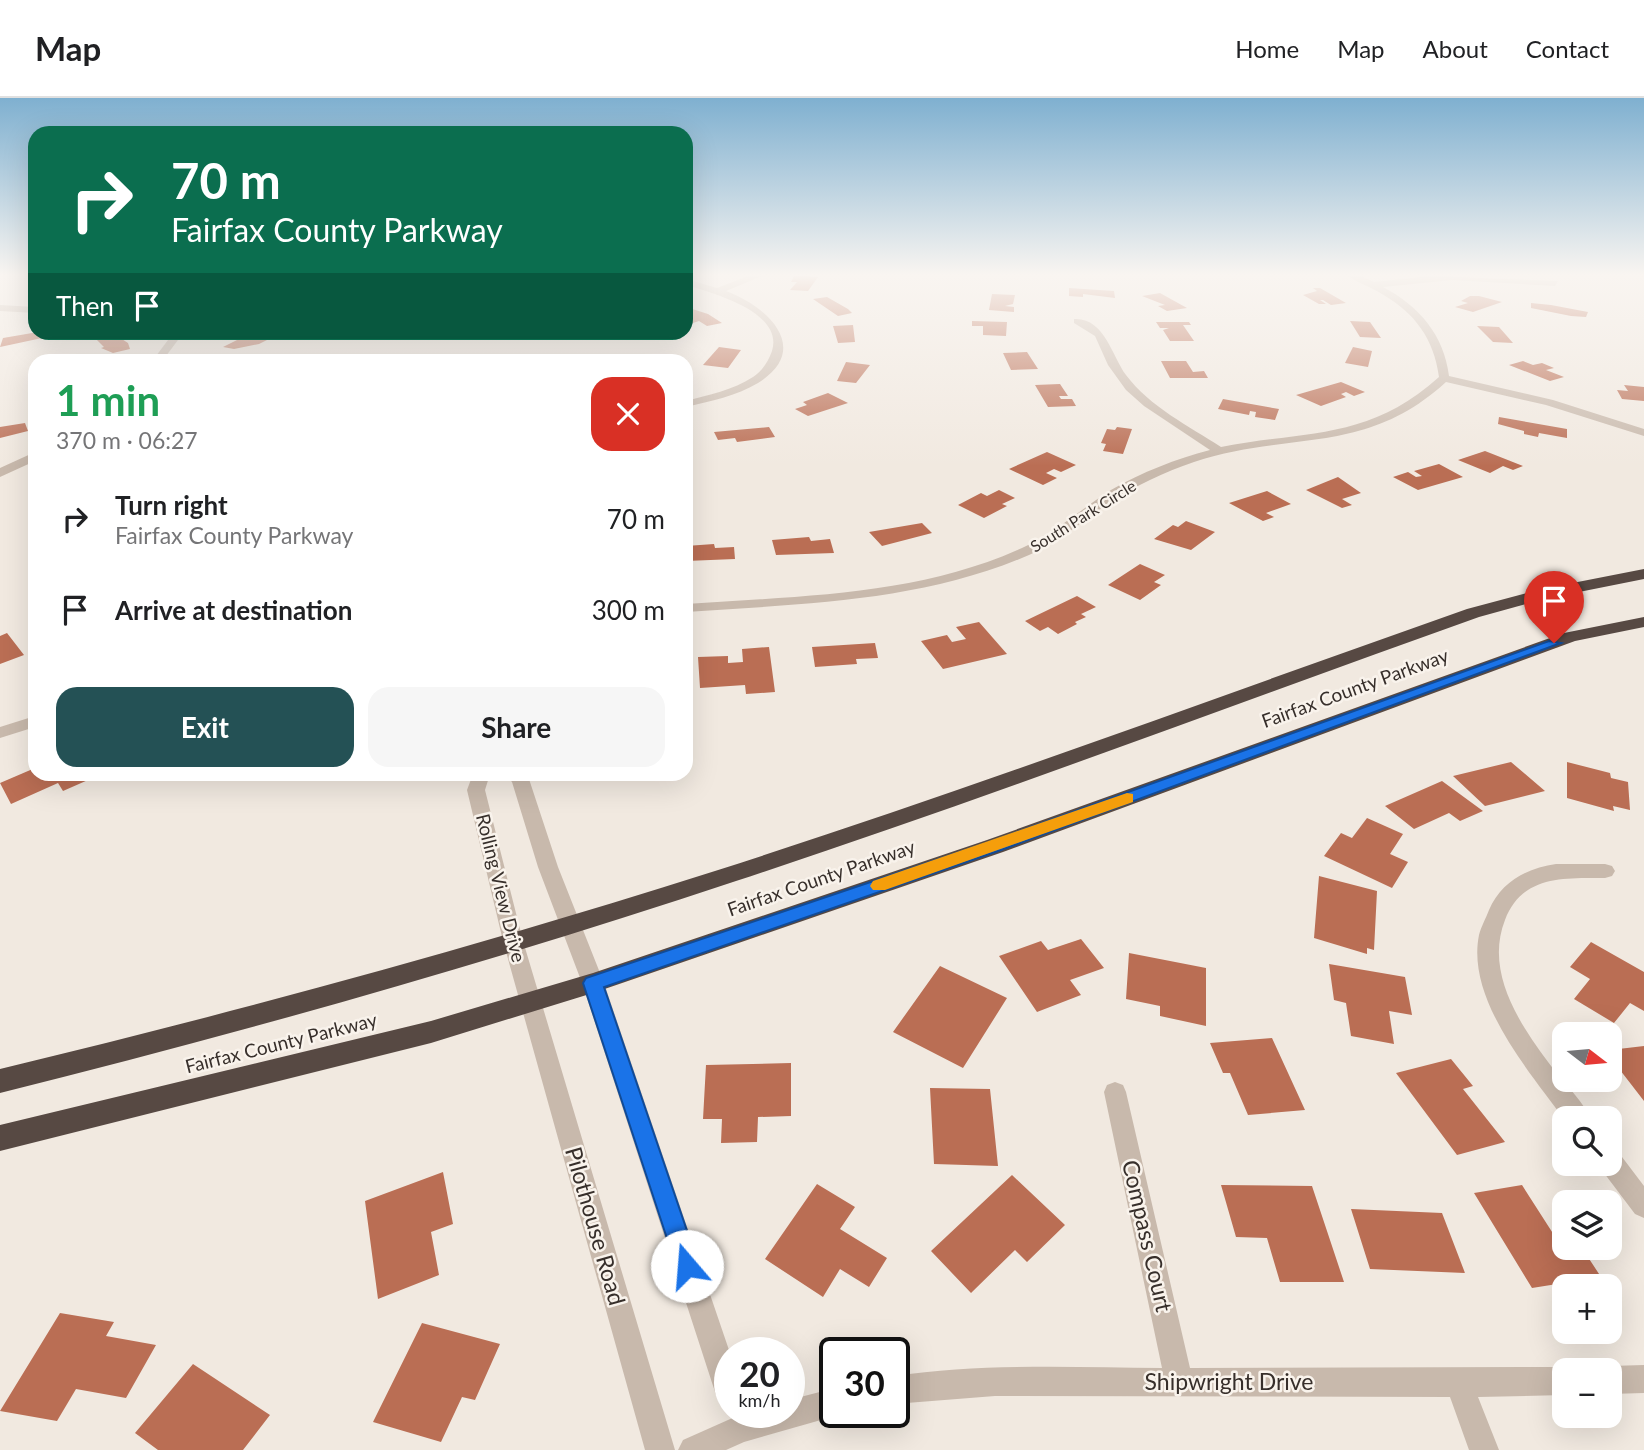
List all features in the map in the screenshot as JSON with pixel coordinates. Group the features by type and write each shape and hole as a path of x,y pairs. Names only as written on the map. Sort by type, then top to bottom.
{"highway":[{"name":"Fairfax County Parkway","path":"0,1081 185,1036 570,925 826,842 1472,613 1542,594 1644,574"},
{"name":"Fairfax County Parkway","path":"0,1138 431,1032 593,983 995,846 1570,637 1644,621"}],"street":[{"path":"693,402 751,384 767,373 779,355 780,339"},
{"path":"1101,339 1113,365 1130,388 1148,404 1219,451"},
{"path":"1436,339 1441,350 1444,378 1549,402 1644,433"},
{"name":"South Park Circle","path":"693,607 858,595 951,578 1027,551 1126,486 1219,451 1298,441 1357,429 1411,407 1444,378"},
{"path":"0,473 28,459"},
{"path":"0,733 28,723"},
{"name":"Rolling View Drive","path":"479,781 476,790 513,941 531,1002"},
{"path":"521,781 570,925 593,983 714,1347"},
{"path":"1569,1106 1521,1042 1499,1003 1489,969 1486,943 1492,919 1507,894 1524,881 1550,873 1605,871"},
{"name":"Pilothouse Road","path":"531,1002 660,1450"},
{"name":"Compass Court","path":"1115,1092 1179,1381"},
{"path":"1621,1176 1644,1206"},
{"path":"1622,1380 1644,1379"},
{"name":"Shipwright Drive","path":"910,1390 974,1384 1179,1381 1459,1384 1552,1381"},
{"path":"1459,1384 1484,1450"},
{"path":"693,1450 726,1428"}],"building":[{"path":"3,339 33,340 0,347"},
{"path":"837,339 855,339 855,342 838,343"},
{"path":"1169,339 1194,341 1170,341"},
{"path":"1490,339 1510,339 1513,343 1493,342"},
{"path":"97,340 123,340 130,349 113,353 101,348 104,347"},
{"path":"237,340 267,340 234,349 223,347"},
{"path":"719,347 741,350 728,368 703,365"},
{"path":"1353,347 1372,351 1368,367 1345,363"},
{"path":"1027,352 1038,369 1011,370 1003,353"},
{"path":"1161,361 1186,361 1193,372 1204,371 1208,378 1170,378"},
{"path":"1523,361 1533,365 1542,363 1554,368 1546,370 1564,377 1550,381 1509,365"},
{"path":"846,362 870,365 856,383 837,381"},
{"path":"1341,382 1365,392 1354,396 1346,392 1341,394 1346,397 1321,406 1296,395"},
{"path":"1060,384 1068,396 1059,396 1061,399 1072,399 1076,406 1048,407 1035,385"},
{"path":"1624,385 1644,387 1644,401 1622,399 1617,390 1628,391"},
{"path":"828,393 848,403 808,416 795,409 807,405 803,402"},
{"path":"1223,399 1279,409 1275,420 1255,417 1256,412 1250,411 1249,415 1218,409"},
{"path":"1499,417 1567,429 1567,438 1539,433 1538,437 1524,434 1524,431 1498,424"},
{"path":"25,423 28,431 0,438 0,427"},
{"path":"769,427 775,437 737,442 735,438 718,440 714,432"},
{"path":"1117,427 1132,429 1123,454 1103,451 1106,444 1101,443 1107,429 1115,430"},
{"path":"1485,451 1523,466 1513,470 1503,466 1490,473 1458,460"},
{"path":"1047,452 1076,465 1061,472 1054,469 1046,473 1057,478 1043,485 1009,469"},
{"path":"1439,464 1463,477 1418,490 1393,477 1408,472 1416,477 1422,476 1414,471"},
{"path":"1338,477 1361,493 1342,499 1352,505 1342,508 1306,490"},
{"path":"999,490 1015,498 1002,504 1007,506 984,518 958,505 981,493 987,496"},
{"path":"1267,491 1291,504 1266,513 1274,517 1263,521 1229,503"},
{"path":"1186,521 1215,532 1191,550 1154,539 1173,525 1178,527"},
{"path":"922,523 932,533 882,546 869,532"},
{"path":"809,537 811,541 830,539 834,553 776,555 772,540"},
{"path":"714,544 715,548 734,547 735,559 693,561 693,546"},
{"path":"1140,564 1165,575 1154,582 1161,585 1140,600 1108,585"},
{"path":"1077,596 1096,607 1081,614 1086,617 1058,634 1048,627 1040,631 1025,621"},
{"path":"979,622 1007,654 943,669 921,641 947,635 952,642 966,639 956,627"},
{"path":"7,633 24,655 0,664 0,636"},
{"path":"875,643 878,658 856,659 857,664 815,667 812,647"},
{"path":"769,647 775,692 746,694 745,685 700,688 698,657 728,656 728,663 743,662 742,649"},
{"path":"1511,762 1545,791 1485,806 1453,776"},
{"path":"1567,762 1610,773 1611,778 1628,782 1630,810 1613,806 1614,811 1567,798"},
{"path":"28,771 28,781 86,781 63,791 58,783 11,804 0,783"},
{"path":"1442,781 1483,811 1460,821 1449,813 1414,829 1385,806"},
{"path":"1367,818 1403,834 1390,854 1408,862 1392,888 1324,856 1341,833 1352,838"},
{"path":"1319,876 1377,891 1374,950 1367,948 1367,954 1314,938"},
{"path":"1081,939 1104,968 1070,980 1081,995 1037,1012 999,956 1041,941 1048,950"},
{"path":"1591,942 1644,972 1644,1011 1630,1003 1612,1022 1574,999 1590,979 1570,967"},
{"path":"1129,953 1206,968 1206,1026 1160,1016 1160,1006 1126,999"},
{"path":"1329,964 1405,977 1412,1015 1389,1011 1394,1044 1351,1036 1346,1003 1334,1000"},
{"path":"940,966 1007,998 963,1068 893,1032"},
{"path":"1272,1038 1305,1110 1248,1115 1230,1073 1223,1073 1210,1043"},
{"path":"1644,1046 1644,1101 1622,1073 1622,1049"},
{"path":"1451,1059 1473,1086 1463,1089 1505,1142 1457,1155 1396,1073"},
{"path":"791,1063 791,1116 758,1117 757,1142 721,1143 722,1119 703,1119 706,1065"},
{"path":"930,1088 990,1089 998,1166 934,1164"},
{"path":"443,1172 453,1224 431,1232 439,1275 378,1299 365,1201"},
{"path":"1012,1175 1065,1225 1027,1262 1015,1250 971,1293 931,1251"},
{"path":"817,1184 855,1207 840,1229 887,1258 869,1287 840,1269 823,1297 765,1259"},
{"path":"1221,1185 1312,1186 1344,1282 1280,1282 1267,1238 1236,1237"},
{"path":"1522,1185 1552,1232 1552,1260 1590,1260 1599,1274 1552,1274 1552,1285 1532,1288 1474,1193"},
{"path":"1351,1209 1442,1213 1465,1273 1370,1269"},
{"path":"60,1313 114,1322 106,1336 156,1345 126,1398 76,1389 57,1421 0,1411"},
{"path":"422,1323 500,1344 475,1400 462,1397 441,1442 373,1422"},
{"path":"193,1364 270,1415 243,1450 158,1450 135,1433"}],"slow traffic":[{"path":"879,886 1127,798"}],"route":[{"path":"687,1266 593,983 995,846 1554,643"}]}
